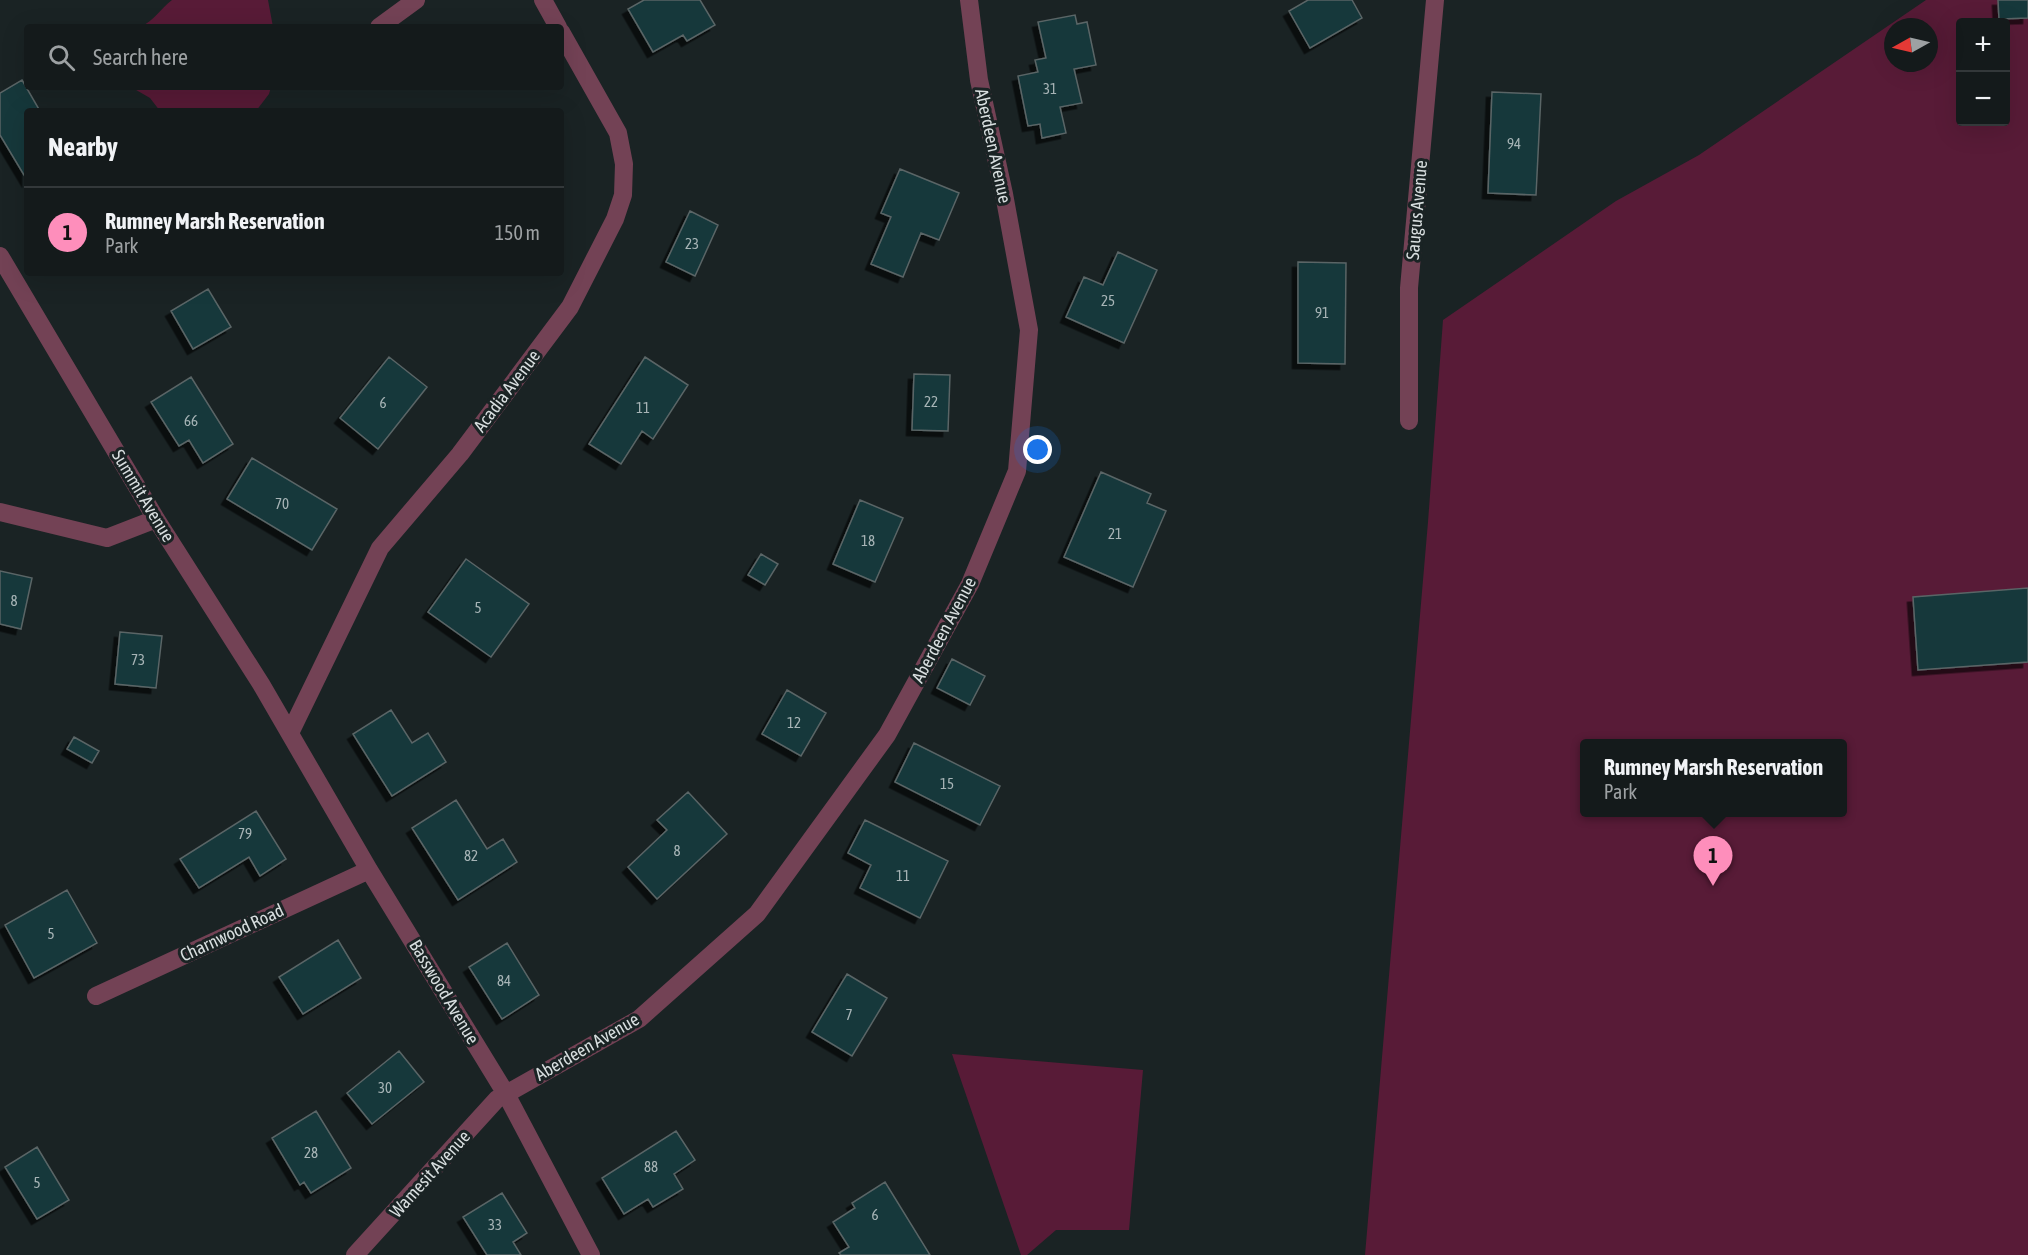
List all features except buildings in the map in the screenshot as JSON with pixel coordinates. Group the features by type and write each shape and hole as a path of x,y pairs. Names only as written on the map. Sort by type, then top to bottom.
{"street":[{"path":"383,24 416,0"},
{"path":"543,0 556,24"},
{"name":"Aberdeen Avenue","path":"506,1094 639,1019 757,914 887,735 970,584 1017,471 1029,330 1004,194 979,80 969,0"},
{"name":"Saugus Avenue","path":"1409,421 1409,288 1435,0"},
{"name":"Acadia Avenue","path":"290,734 380,548 460,454 570,308 615,219 623,195 624,164 618,133 564,37"},
{"name":"Summit Avenue","path":"0,256 156,519 261,684 290,734"},
{"path":"0,512 107,538 156,519"},
{"name":"Basswood Avenue","path":"290,734 369,870 506,1094 591,1255"},
{"name":"Charnwood Road","path":"96,996 369,870"},
{"name":"Wamesit Avenue","path":"355,1255 497,1099 506,1094"}],"shaded area":[{"path":"172,0 268,0 272,24 145,24"},
{"path":"1926,0 2028,0 2028,1255 1365,1255 1428,522 1443,320 1616,201 1699,155 1884,29 1884,72 1938,72 1938,18 1900,18"},
{"path":"136,90 270,90 258,108 158,108 150,98"},
{"path":"952,1054 1143,1070 1129,1230 1056,1230 1027,1255 1021,1255"}],"place":[{"name":"Rumney Marsh Reservation","path":"1713,886"}]}
